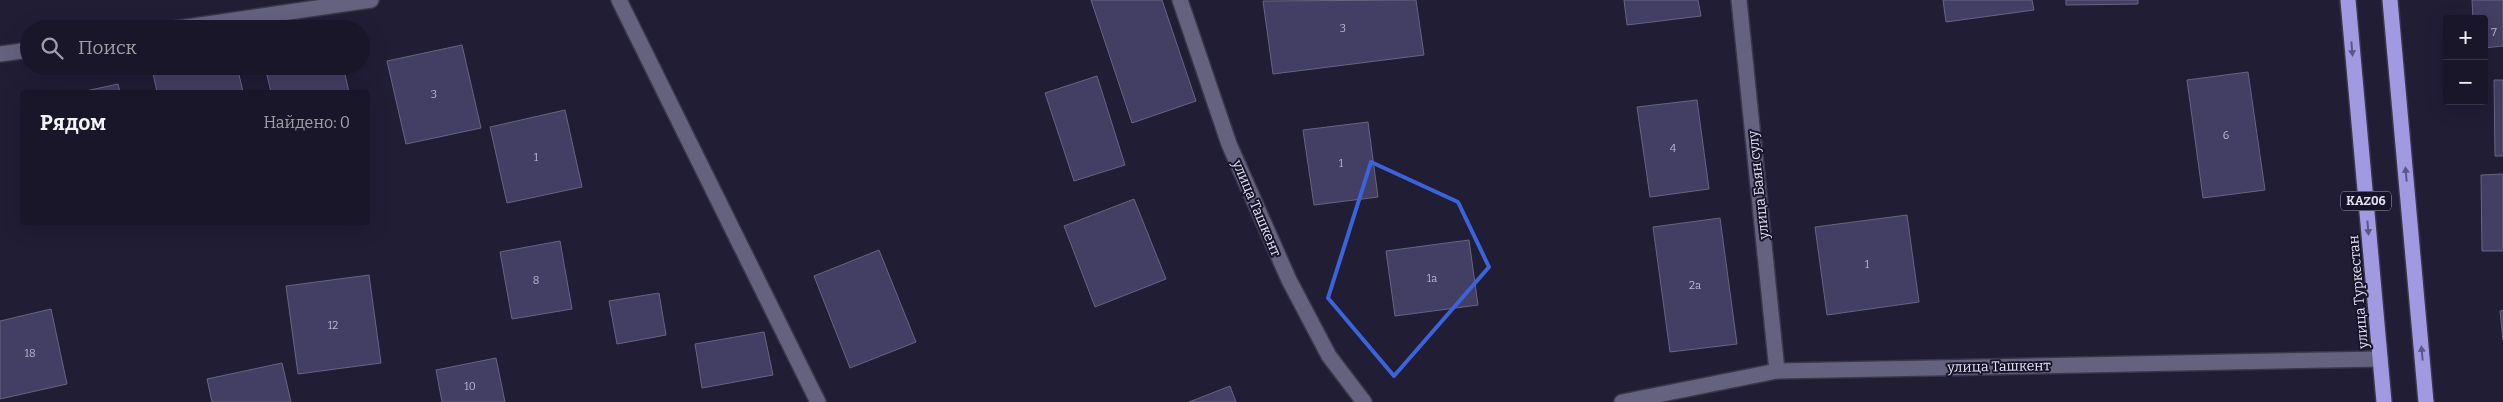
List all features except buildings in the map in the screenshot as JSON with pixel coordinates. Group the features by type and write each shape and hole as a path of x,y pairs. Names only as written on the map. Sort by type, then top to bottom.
{"highway":[{"name":"улица Туркестан","path":"2348,0 2384,402"},
{"name":"KАZ06","path":"2390,0 2426,402"}],"street":[{"path":"234,20 371,0"},
{"path":"618,0 818,402"},
{"name":"улица Ташкент","path":"1180,0 1230,144 1289,280 1329,356 1364,402"},
{"name":"улица Баян сулу","path":"1738,0 1777,371"},
{"path":"0,54 20,51"},
{"name":"улица Ташкент","path":"1622,402 1777,371 2380,359"}],"highlighted area":[{"path":"1371,162 1458,202 1489,267 1394,376 1328,298"}]}
